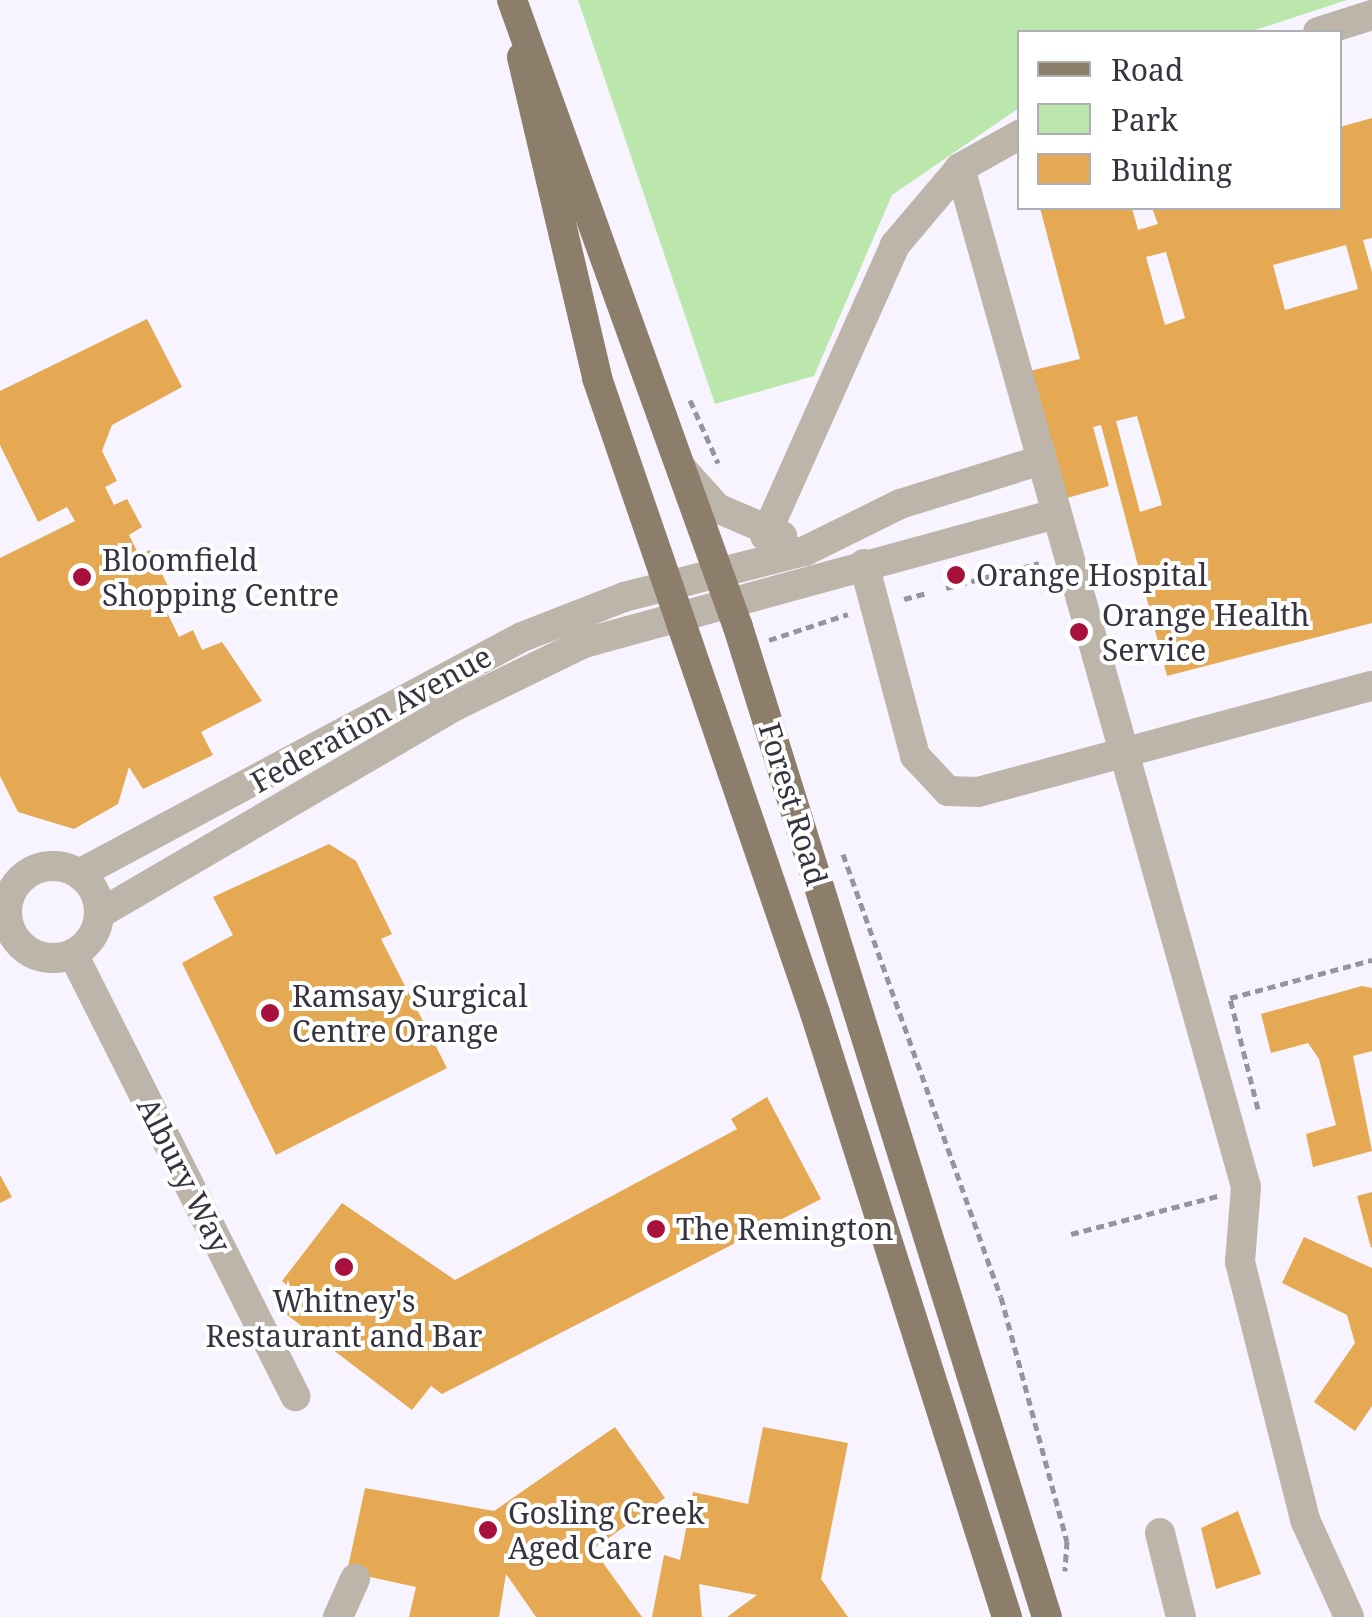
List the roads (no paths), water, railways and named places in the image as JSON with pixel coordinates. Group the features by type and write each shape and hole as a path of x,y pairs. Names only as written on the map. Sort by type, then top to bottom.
{"main road":[{"name":"Forest Road","path":"511,0 616,270 673,460 722,586 1047,1617"},
{"name":"Forest Road","path":"511,0 577,311 676,600 1007,1617"}],"street":[{"path":"1324,30 1372,15"},
{"path":"765,536 895,245 960,168 1017,137"},
{"path":"960,168 1040,460 1129,753 1246,1187 1240,1262 1306,1522 1350,1617"},
{"path":"673,460 716,508 765,536 840,532"},
{"path":"676,600 722,586 840,532 1040,460"},
{"path":"722,586 864,564 1056,514"},
{"path":"864,564 915,756 932,782 978,792 1372,686"},
{"name":"Federation Avenue","path":"79,874 522,637 676,600"},
{"name":"Federation Avenue","path":"99,914 456,706 676,600"},
{"path":"34,869 79,874 99,914 73,954 30,953 6,915 14,886 34,869"},
{"name":"Albury Way","path":"73,954 295,1396"},
{"path":"1160,1533 1180,1617"},
{"path":"338,1617 355,1579"}],"place":[{"name":"Orange Hospital","path":"956,575"},
{"name":"Bloomfield Shopping Centre","path":"82,577"},
{"name":"Orange Health Service","path":"1079,632"},
{"name":"Ramsay Surgical Centre Orange","path":"270,1013"},
{"name":"The Remington","path":"656,1229"},
{"name":"Whitney's Restaurant and Bar","path":"344,1267"},
{"name":"Gosling Creek Aged Care","path":"488,1530"}]}
